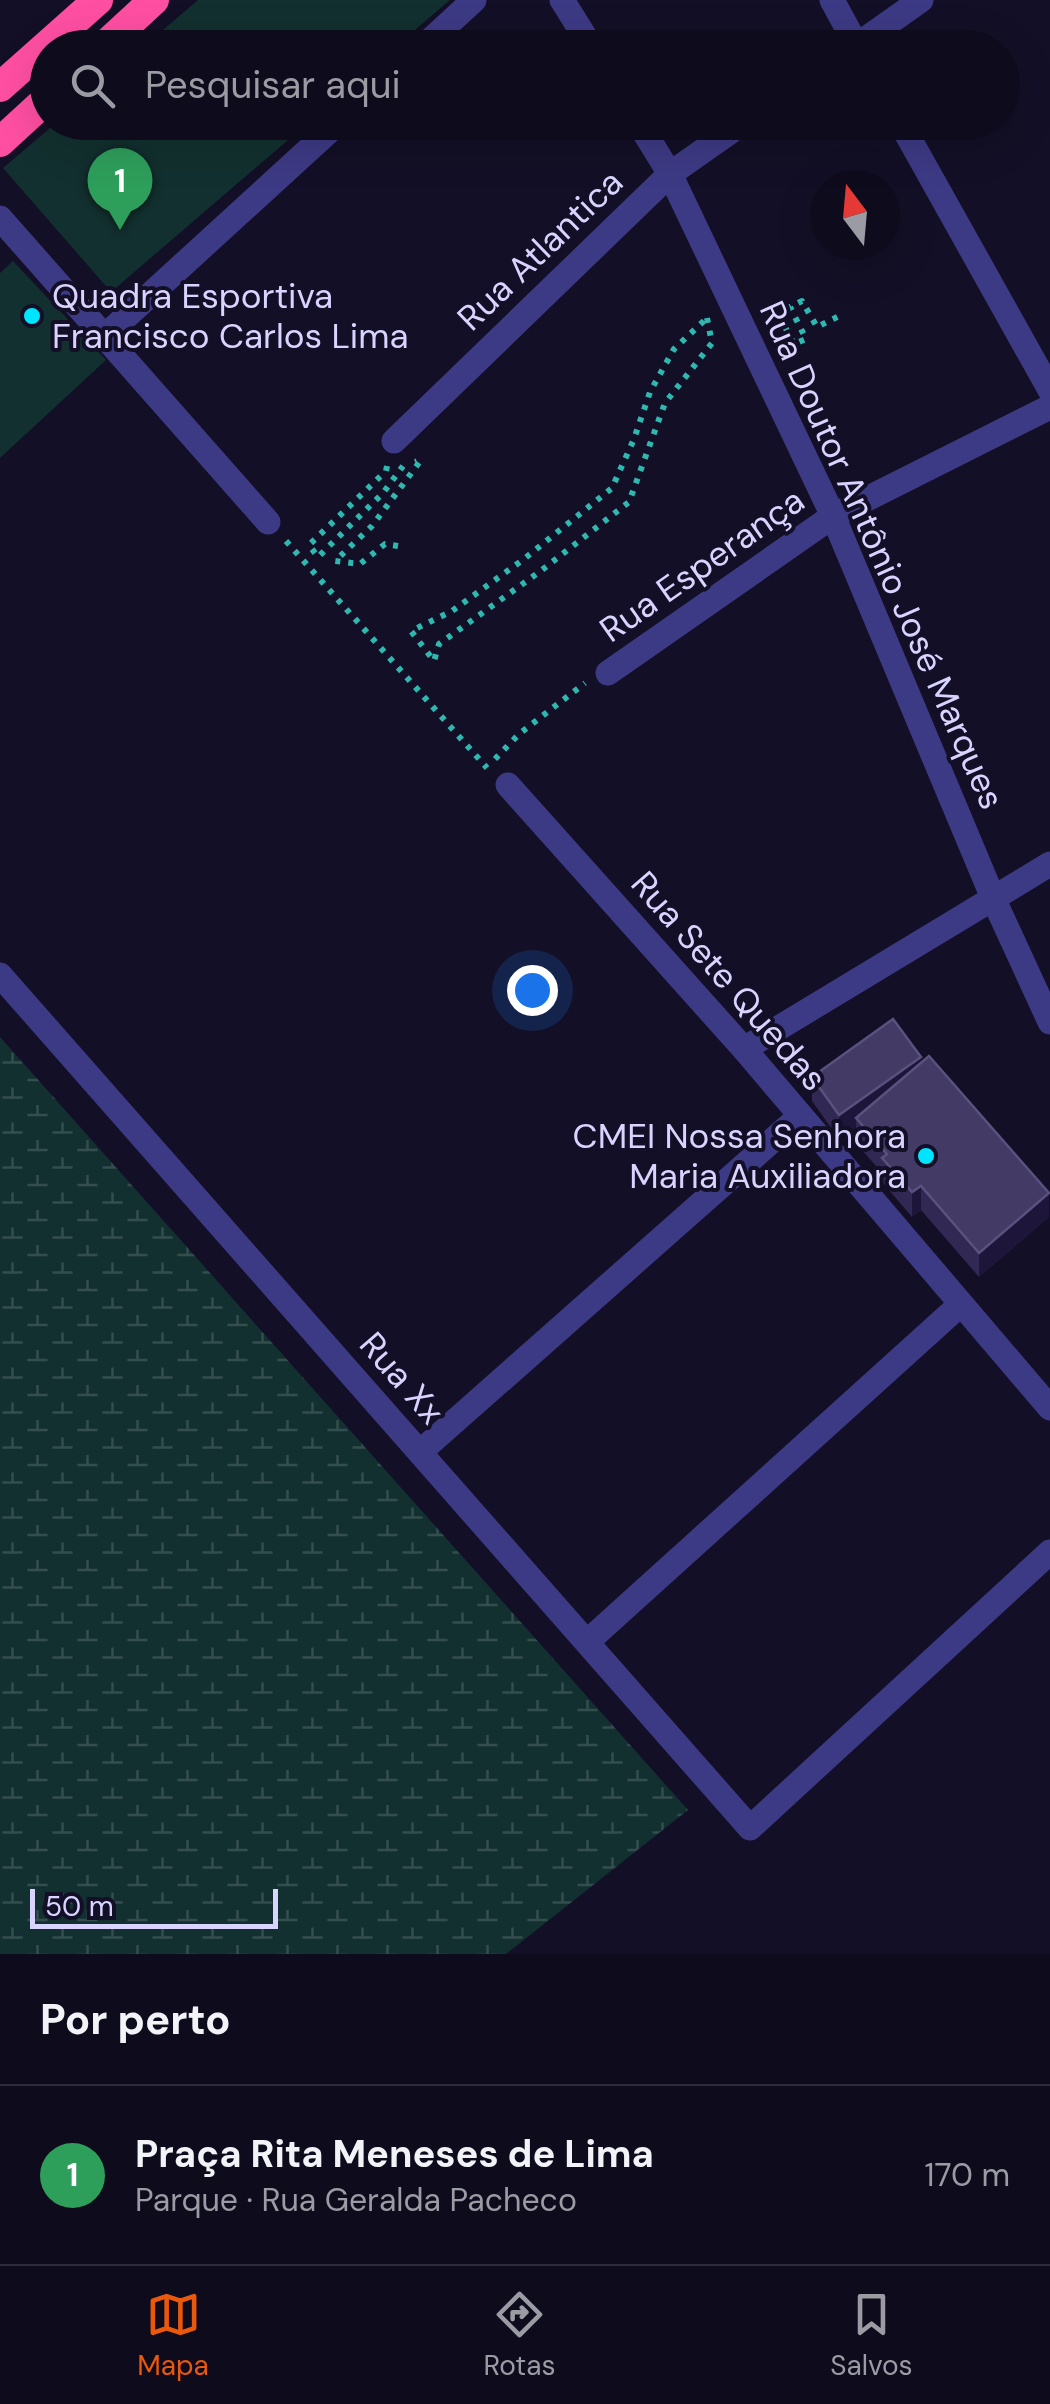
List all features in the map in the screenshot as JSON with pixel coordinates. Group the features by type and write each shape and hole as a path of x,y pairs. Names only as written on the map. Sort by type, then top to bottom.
{"highway":[{"path":"64,30 98,0"},
{"path":"122,30 154,0"},
{"path":"0,87 30,60"},
{"path":"0,142 30,114"}],"street":[{"path":"442,30 474,0"},
{"path":"562,0 581,30"},
{"path":"832,0 847,30"},
{"path":"880,30 921,0"},
{"path":"106,335 320,140"},
{"name":"Rua Doutor Antônio José Marques","path":"649,140 670,174 833,516 993,898 1050,1022"},
{"name":"Rua Atlantica","path":"394,441 670,174 718,140"},
{"path":"910,140 1050,390"},
{"path":"0,218 268,522"},
{"name":"Rua Esperança","path":"608,673 833,516 1050,406"},
{"name":"Rua Sete Quedas","path":"501,781 744,1049 1050,1408"},
{"path":"744,1049 1050,864"},
{"name":"Rua Xx","path":"0,975 750,1828 1050,1552"},
{"path":"420,1452 800,1116"},
{"path":"587,1642 961,1304"}],"path":[{"path":"761,318 776,312 794,344 806,339 790,307 802,301 817,328 841,315"},
{"path":"707,318 712,343 666,404 629,502 439,644 434,660 412,632 452,611 612,488 650,392 674,348 707,318"},
{"path":"394,441 386,471 309,544 318,558 404,465 421,460 372,526 335,562 360,564 385,544 398,546"},
{"path":"268,522 501,781"},
{"path":"501,781 495,759 519,734 592,678 608,673"}],"green space":[{"path":"198,0 450,0 415,30 163,30"},
{"path":"36,140 288,140 111,292 3,168"},
{"name":"Quadra Esportiva Francisco Carlos Lima","path":"13,261 106,360 0,458 0,273"},
{"path":"0,1037 688,1810 506,1954 0,1954"}],"building":[{"path":"893,1019 921,1057 839,1115 812,1077"},
{"path":"929,1056 1049,1193 979,1253 921,1186 912,1192 882,1158 887,1154 856,1118"}],"place":[{"name":"Praça Rita Meneses de Lima","path":"120,230"},
{"name":"Quadra Esportiva Francisco Carlos Lima","path":"32,316"},
{"name":"CMEI Nossa Senhora Maria Auxiliadora","path":"926,1156"}]}
